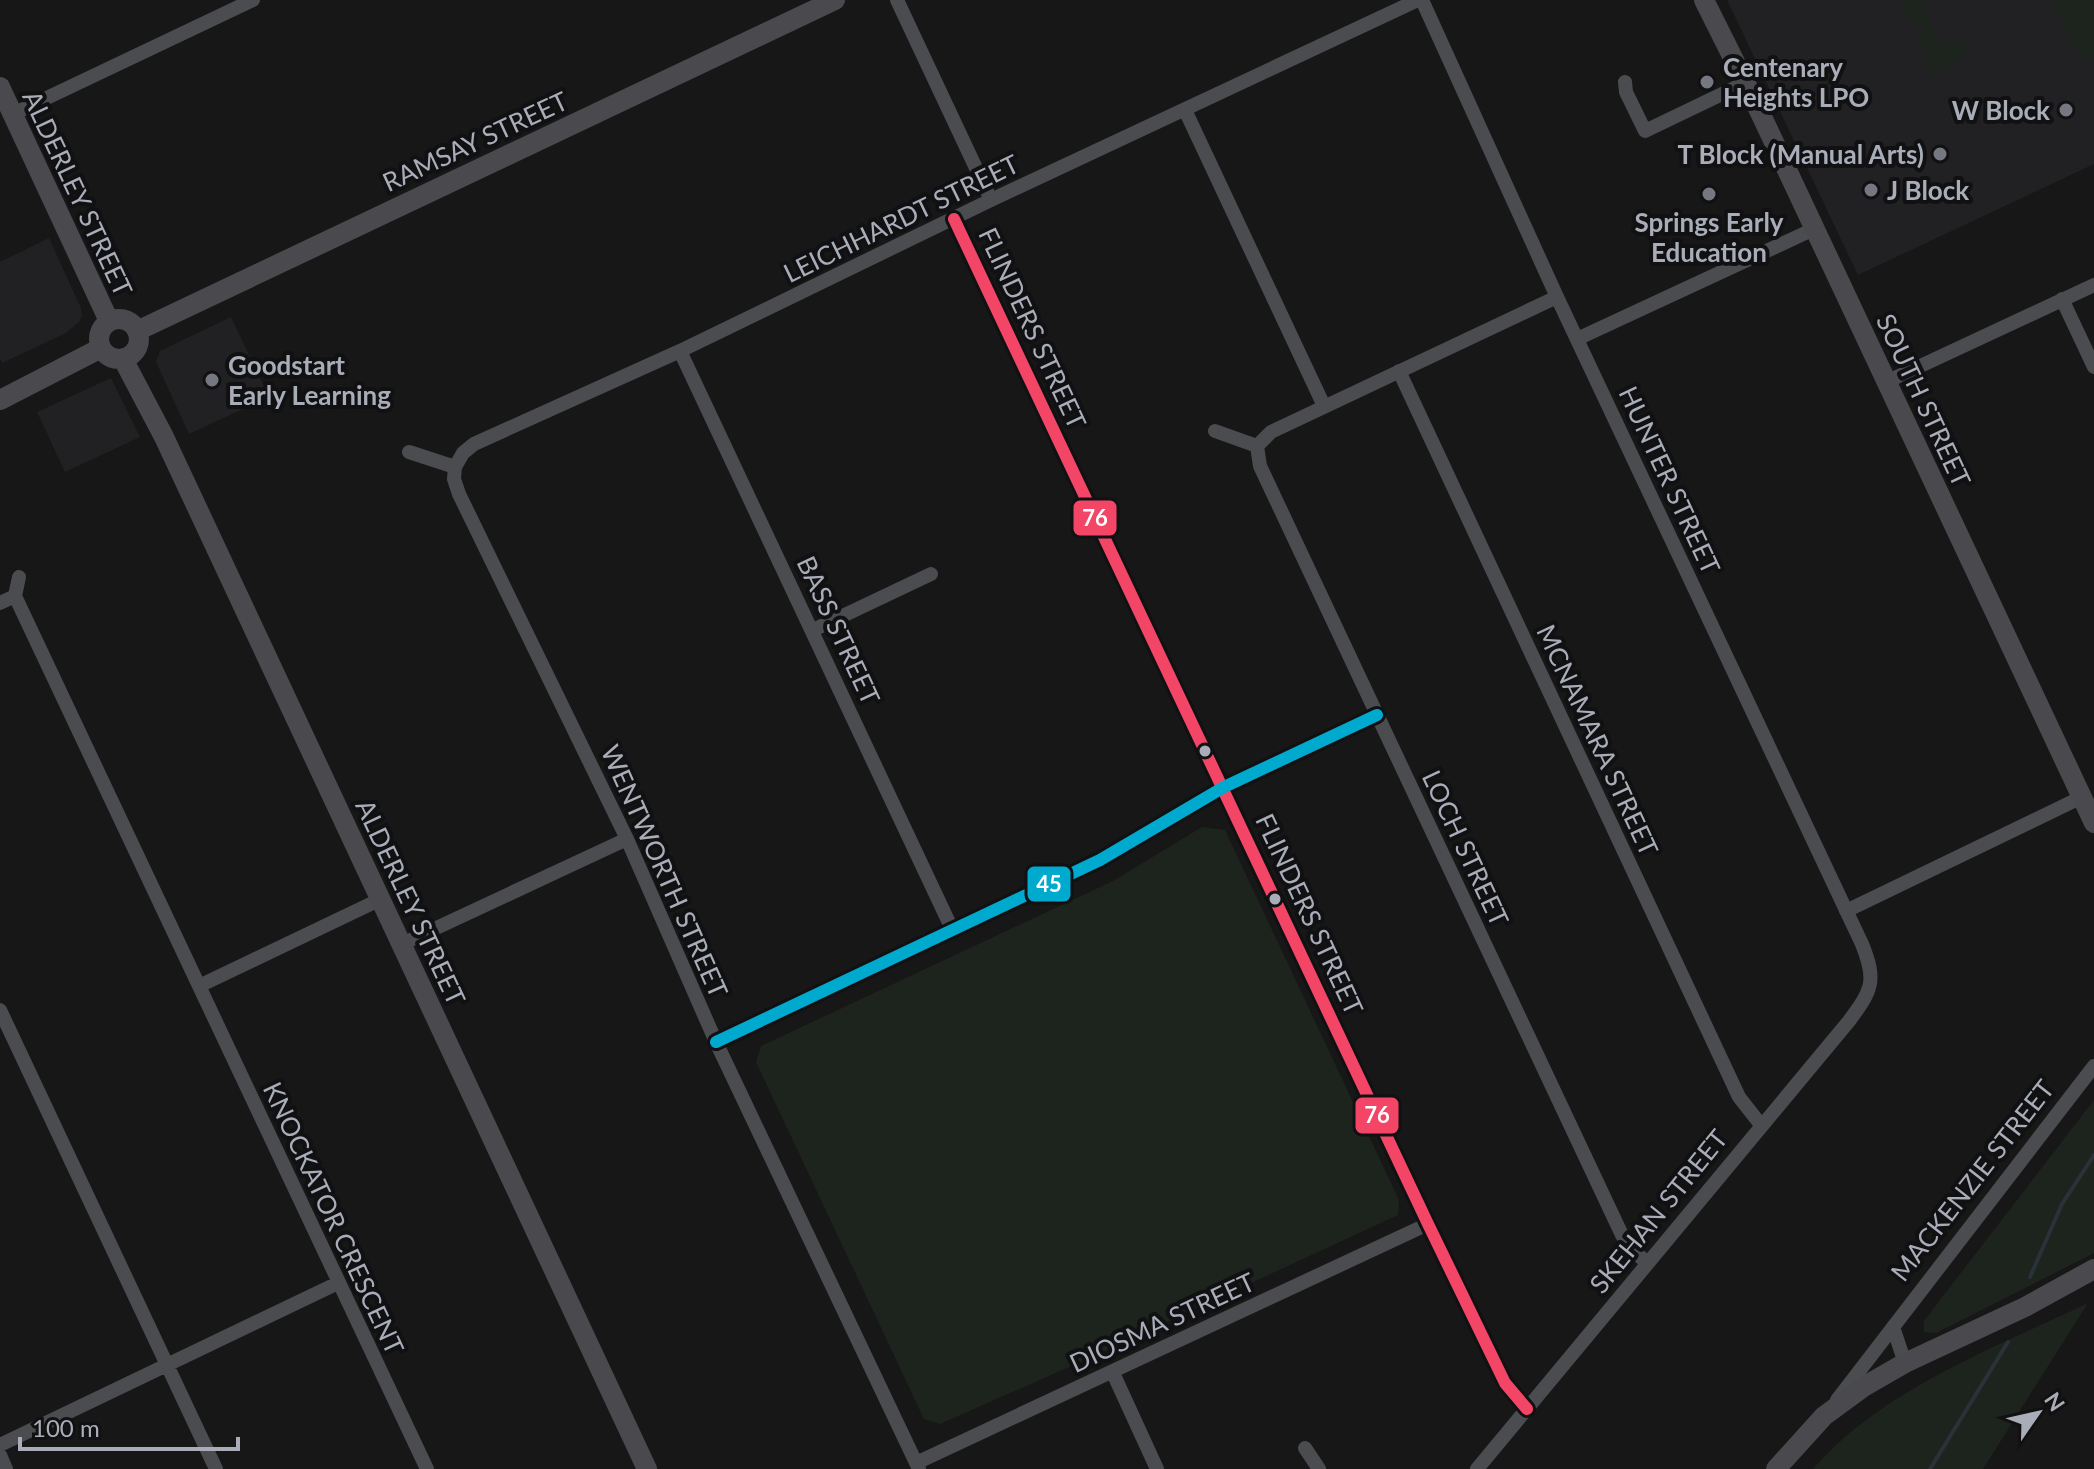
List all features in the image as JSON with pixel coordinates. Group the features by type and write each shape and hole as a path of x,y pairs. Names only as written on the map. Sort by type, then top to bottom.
{"street":[{"path":"13,114 230,5 253,0"},
{"name":"RAMSAY STREET","path":"137,331 835,0"},
{"name":"FLINDERS STREET","path":"897,0 991,200"},
{"name":"LEICHHARDT STREET","path":"455,467 463,453 474,444 680,351 991,200 1420,0"},
{"name":"HUNTER STREET","path":"1420,0 1846,911 1869,964 1872,981"},
{"name":"SOUTH STREET","path":"1704,0 2094,823"},
{"path":"1625,82 1626,92 1645,131 1745,83"},
{"name":"ALDERLEY STREET","path":"0,87 109,321"},
{"path":"1185,110 1324,406"},
{"name":"FLINDERS STREET","path":"954,219 1428,1224 1505,1383 1527,1409"},
{"path":"1577,339 1814,229"},
{"path":"1886,382 2094,285"},
{"path":"1215,431 1257,446 1271,432 1557,297"},
{"path":"2062,299 2094,367"},
{"path":"126,320 137,331 136,350 123,359 111,358 101,348 100,332 109,321 126,320"},
{"path":"0,400 101,348"},
{"name":"BASS STREET","path":"680,351 952,929"},
{"name":"ALDERLEY STREET","path":"123,359 148,404 647,1469"},
{"name":"MCNAMARA STREET","path":"1399,371 1739,1097 1761,1125"},
{"name":"LOCH STREET","path":"1257,446 1260,466 1622,1235 1647,1263"},
{"path":"409,452 455,467"},
{"name":"WENTWORTH STREET","path":"455,467 454,479 459,494 627,839 716,1042 917,1466"},
{"path":"813,630 931,574"},
{"path":"0,603 15,596 19,577"},
{"name":"KNOCKATOR CRESCENT","path":"15,596 427,1469"},
{"path":"716,1042 1100,860 1224,787 1377,715"},
{"path":"1846,911 2082,797"},
{"path":"402,944 627,839"},
{"path":"199,986 381,899"},
{"name":"SKEHAN STREET","path":"1477,1469 1849,1021 1868,995 1872,981"},
{"path":"0,1010 216,1469"},
{"name":"MACKENZIE STREET","path":"1776,1469 1824,1416 2094,1066"},
{"name":"DIOSMA STREET","path":"917,1466 1428,1224"},
{"name":"MACKENZIE STREET","path":"1824,1416 1865,1386 1905,1363 2025,1307 2094,1269"},
{"path":"0,1445 338,1283"},
{"path":"1893,1327 1905,1363"},
{"path":"1113,1373 1157,1469"},
{"path":"1305,1448 1319,1469"},
{"path":"0,1455 6,1469"}],"shaded area":[{"path":"1727,0 2094,0 2094,164 1858,275"},
{"path":"1899,0 1920,0 1942,47 1960,39 1969,55 1933,75 1917,39 1924,31 1921,25 1911,26"},
{"path":"2052,0 2094,0 2094,57 2083,63"},
{"path":"49,238 82,316 66,333 2,363 0,262"},
{"name":"Goodstart Early Learning","path":"231,317 269,397 189,434 156,362 160,351"},
{"path":"111,378 140,437 65,472 37,412"},
{"path":"1202,827 1225,830 1399,1200 1398,1215 940,1424 924,1419 756,1062 761,1046 1113,881"},
{"path":"2094,1100 2094,1253 1936,1333 1924,1332 1924,1321"},
{"path":"2088,1303 1983,1469 1813,1469 1841,1441 1906,1393 1978,1354"}],"waterway":[{"path":"2030,1277 2062,1204 2094,1155"},
{"path":"1930,1469 2008,1342"}],"transit line":[{"name":"76","path":"954,219 1428,1224 1505,1383 1527,1409"},
{"name":"45","path":"716,1042 1100,860 1224,787 1377,715"}],"place":[{"name":"Centenary Heights LPO","path":"1707,82"},
{"name":"W Block","path":"2066,110"},
{"name":"T Block (Manual Arts)","path":"1940,154"},
{"name":"J Block","path":"1871,190"},
{"name":"Springs Early Education","path":"1709,194"},
{"name":"Goodstart Early Learning","path":"212,380"}]}
